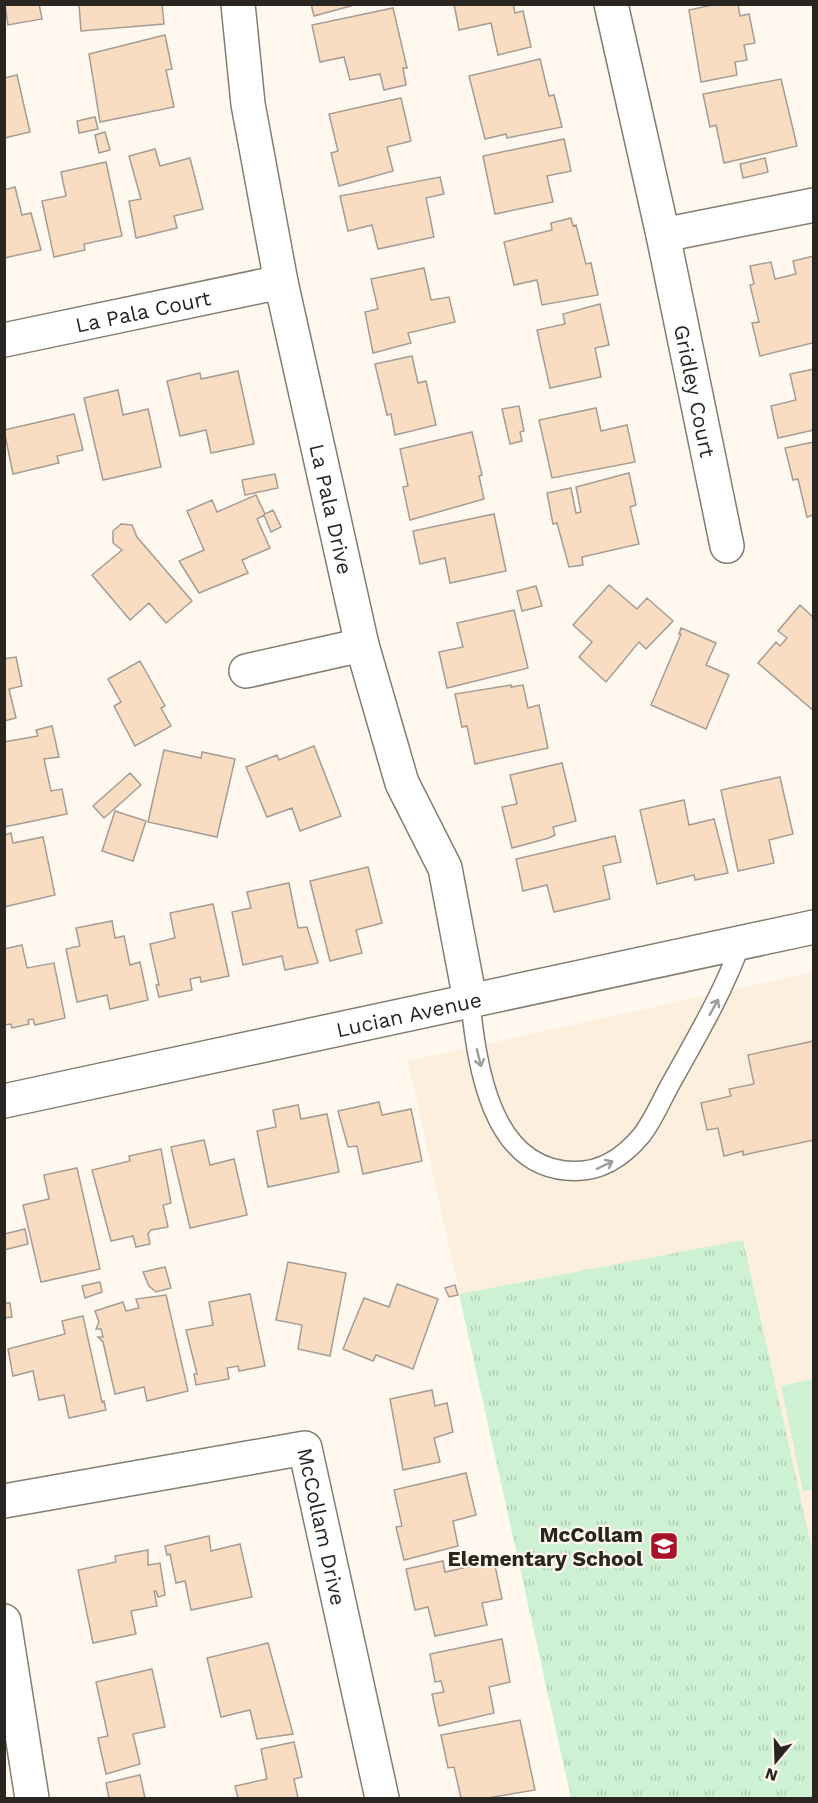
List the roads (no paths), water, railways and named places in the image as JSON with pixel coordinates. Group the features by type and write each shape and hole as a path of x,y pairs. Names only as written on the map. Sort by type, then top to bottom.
{"street":[{"name":"La Pala Drive","path":"238,4 248,104 281,282 362,645 402,783 445,868 470,1000"},
{"name":"Gridley Court","path":"611,4 663,235 727,546"},
{"path":"663,235 813,205"},
{"name":"La Pala Court","path":"4,340 281,282"},
{"path":"246,671 362,645"},
{"name":"Lucian Avenue","path":"4,1101 813,927"},
{"name":"McCollam Drive","path":"4,1501 305,1448 382,1798"},
{"path":"4,1621 32,1798"}],"lane":[{"path":"470,1000 475,1042 488,1099 507,1137 534,1162 564,1172 592,1171 613,1161 641,1136 725,986 741,943"}],"place":[{"name":"McCollam Elementary School","path":"664,1546"}]}
